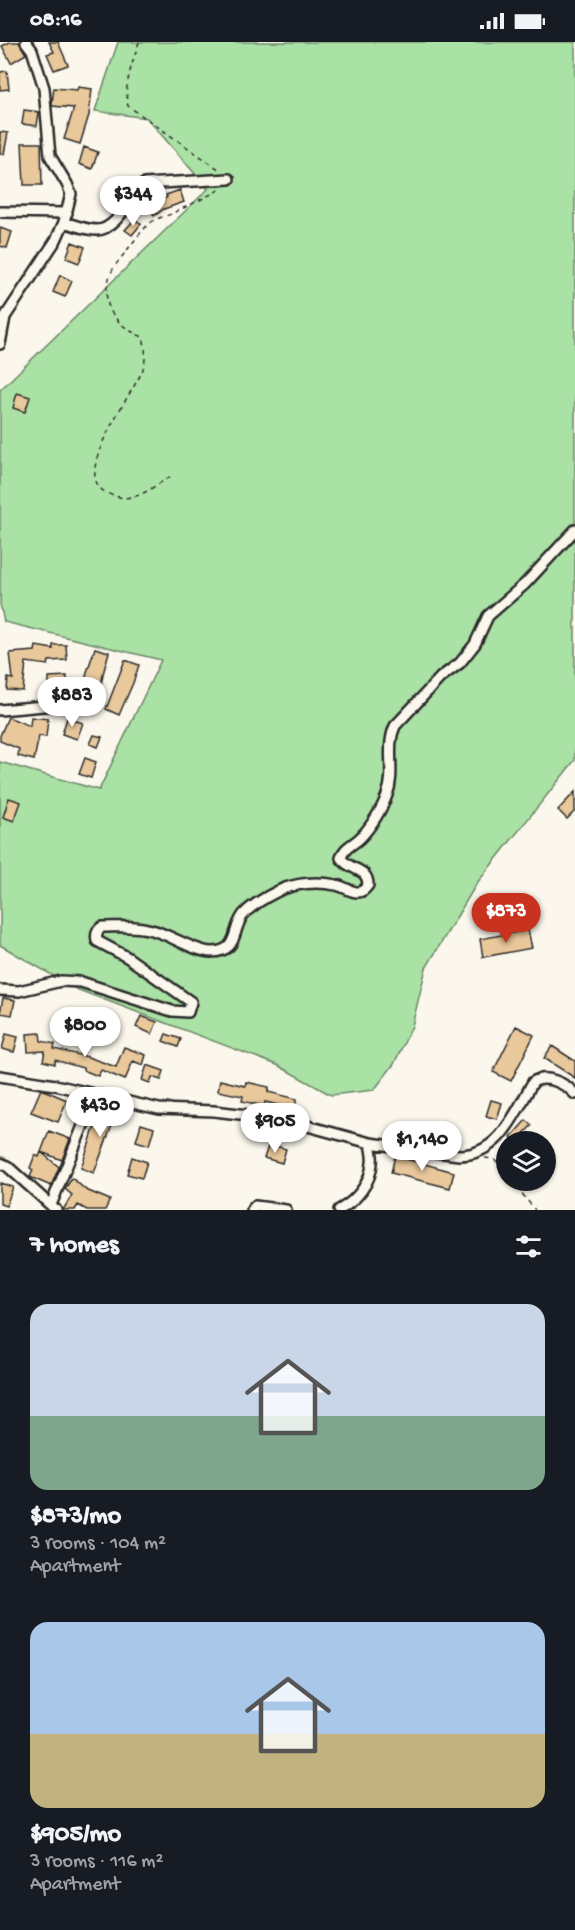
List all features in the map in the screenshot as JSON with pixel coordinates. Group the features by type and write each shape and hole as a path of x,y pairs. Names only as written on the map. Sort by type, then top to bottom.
{"street":[{"path":"0,344 2,327 9,308 56,240 71,194 50,156 44,88 32,50 26,42"},
{"path":"0,212 65,217 94,230 104,230 117,219 144,184 229,179"},
{"path":"0,990 19,991 61,981 81,982 172,1011 188,1012 191,1002 182,994 127,957 97,941 96,936 99,929 102,927 133,927 152,930 209,952 221,951 233,941 240,920 245,913 278,891 294,885 318,882 337,885 355,892 363,891 368,885 368,878 364,872 344,863 341,858 343,852 370,826 388,794 391,769 389,746 394,726 441,677 460,663 475,644 488,616 525,584 575,530"},
{"path":"0,710 55,705"},
{"path":"0,1076 55,1085 159,1110 214,1111 282,1119 370,1143 470,1155 483,1151 494,1143 507,1128 532,1082 543,1079 554,1080 573,1090"},
{"path":"0,1163 7,1166 54,1208 91,1106"},
{"path":"339,1210 356,1198 368,1179 373,1162 370,1143"},
{"path":"252,1210 255,1206 286,1210"}],"path":[{"path":"139,42 127,84 128,106 225,173 229,179 220,190 177,212 154,220 112,270 106,296 108,308 115,320 132,333 143,337 146,348 143,368 105,434 98,453 95,468 97,482 104,492 121,498 140,496 170,477"},
{"path":"470,1155 494,1159 496,1161"},
{"path":"520,1191 535,1210"}],"green space":[{"path":"118,42 575,42 575,760 477,883 426,968 412,1026 394,1064 374,1090 331,1095 277,1065 76,989 0,945 0,762 99,790 161,660 4,622 0,604 0,390 208,189 147,118 95,111"}],"building":[{"path":"10,42 19,42 26,54 11,63 2,46"},
{"path":"49,42 58,42 68,65 54,70 47,54 54,52"},
{"path":"7,71 9,89 0,90 0,72"},
{"path":"78,87 92,89 89,115 80,144 64,139 74,108 52,106 54,88 77,90"},
{"path":"24,110 39,112 37,126 22,124"},
{"path":"0,132 8,133 4,154 0,153"},
{"path":"22,143 41,143 42,185 24,185"},
{"path":"84,147 98,152 92,169 79,164"},
{"path":"180,190 184,202 164,209 154,216 150,209 167,197 166,195"},
{"path":"135,219 141,224 132,235 125,230"},
{"path":"0,228 12,232 7,248 0,246"},
{"path":"72,242 85,247 79,263 66,258"},
{"path":"60,275 72,281 65,297 53,292"},
{"path":"17,393 30,397 25,412 13,408"},
{"path":"53,645 66,645 67,660 49,661 48,665 26,662 23,691 7,690 8,678 13,679 10,653 35,651 36,646 53,649"},
{"path":"95,648 109,652 98,706 95,705 94,710 80,706"},
{"path":"125,660 139,665 119,715 106,709"},
{"path":"67,676 67,692 49,693 49,677"},
{"path":"8,717 30,726 31,717 48,719 46,737 39,736 34,760 18,756 19,749 0,741"},
{"path":"67,718 83,723 77,739 62,734"},
{"path":"94,735 102,737 98,747 90,744"},
{"path":"85,758 96,762 91,778 79,774"},
{"path":"575,792 575,811 567,819 558,810"},
{"path":"9,798 21,802 14,821 3,817"},
{"path":"528,930 532,948 483,957 480,939"},
{"path":"3,998 15,1000 12,1015 0,1013"},
{"path":"141,1016 157,1022 152,1034 136,1027"},
{"path":"516,1026 534,1035 511,1081 493,1072"},
{"path":"40,1033 41,1041 55,1044 54,1049 116,1067 124,1047 146,1055 143,1065 133,1061 125,1080 101,1070 98,1076 83,1068 55,1060 55,1064 43,1061 45,1051 28,1052 27,1034"},
{"path":"6,1034 18,1037 14,1052 2,1049"},
{"path":"166,1034 181,1039 178,1047 163,1041"},
{"path":"552,1046 575,1061 575,1078 544,1058"},
{"path":"147,1065 164,1071 161,1080 152,1077 150,1083 142,1080"},
{"path":"220,1080 245,1086 246,1082 269,1087 268,1092 297,1099 294,1109 265,1102 264,1106 242,1101 243,1096 218,1091"},
{"path":"41,1089 67,1100 58,1122 31,1112"},
{"path":"491,1100 502,1103 497,1119 486,1116"},
{"path":"109,1105 124,1110 119,1122 114,1120 94,1173 81,1168 97,1120 102,1122"},
{"path":"526,1120 532,1125 526,1131 516,1131"},
{"path":"141,1124 154,1128 149,1145 136,1141"},
{"path":"49,1131 70,1139 62,1160 41,1152"},
{"path":"269,1144 286,1149 282,1163 264,1158"},
{"path":"41,1152 59,1167 51,1186 30,1177 33,1170 30,1168 35,1155 39,1157"},
{"path":"395,1156 454,1172 450,1188 391,1173"},
{"path":"132,1157 147,1162 142,1178 127,1174"},
{"path":"72,1178 86,1190 110,1200 105,1210 87,1210 78,1205 75,1210 63,1210 72,1195 65,1189"},
{"path":"0,1183 13,1187 6,1206 0,1204"}]}
